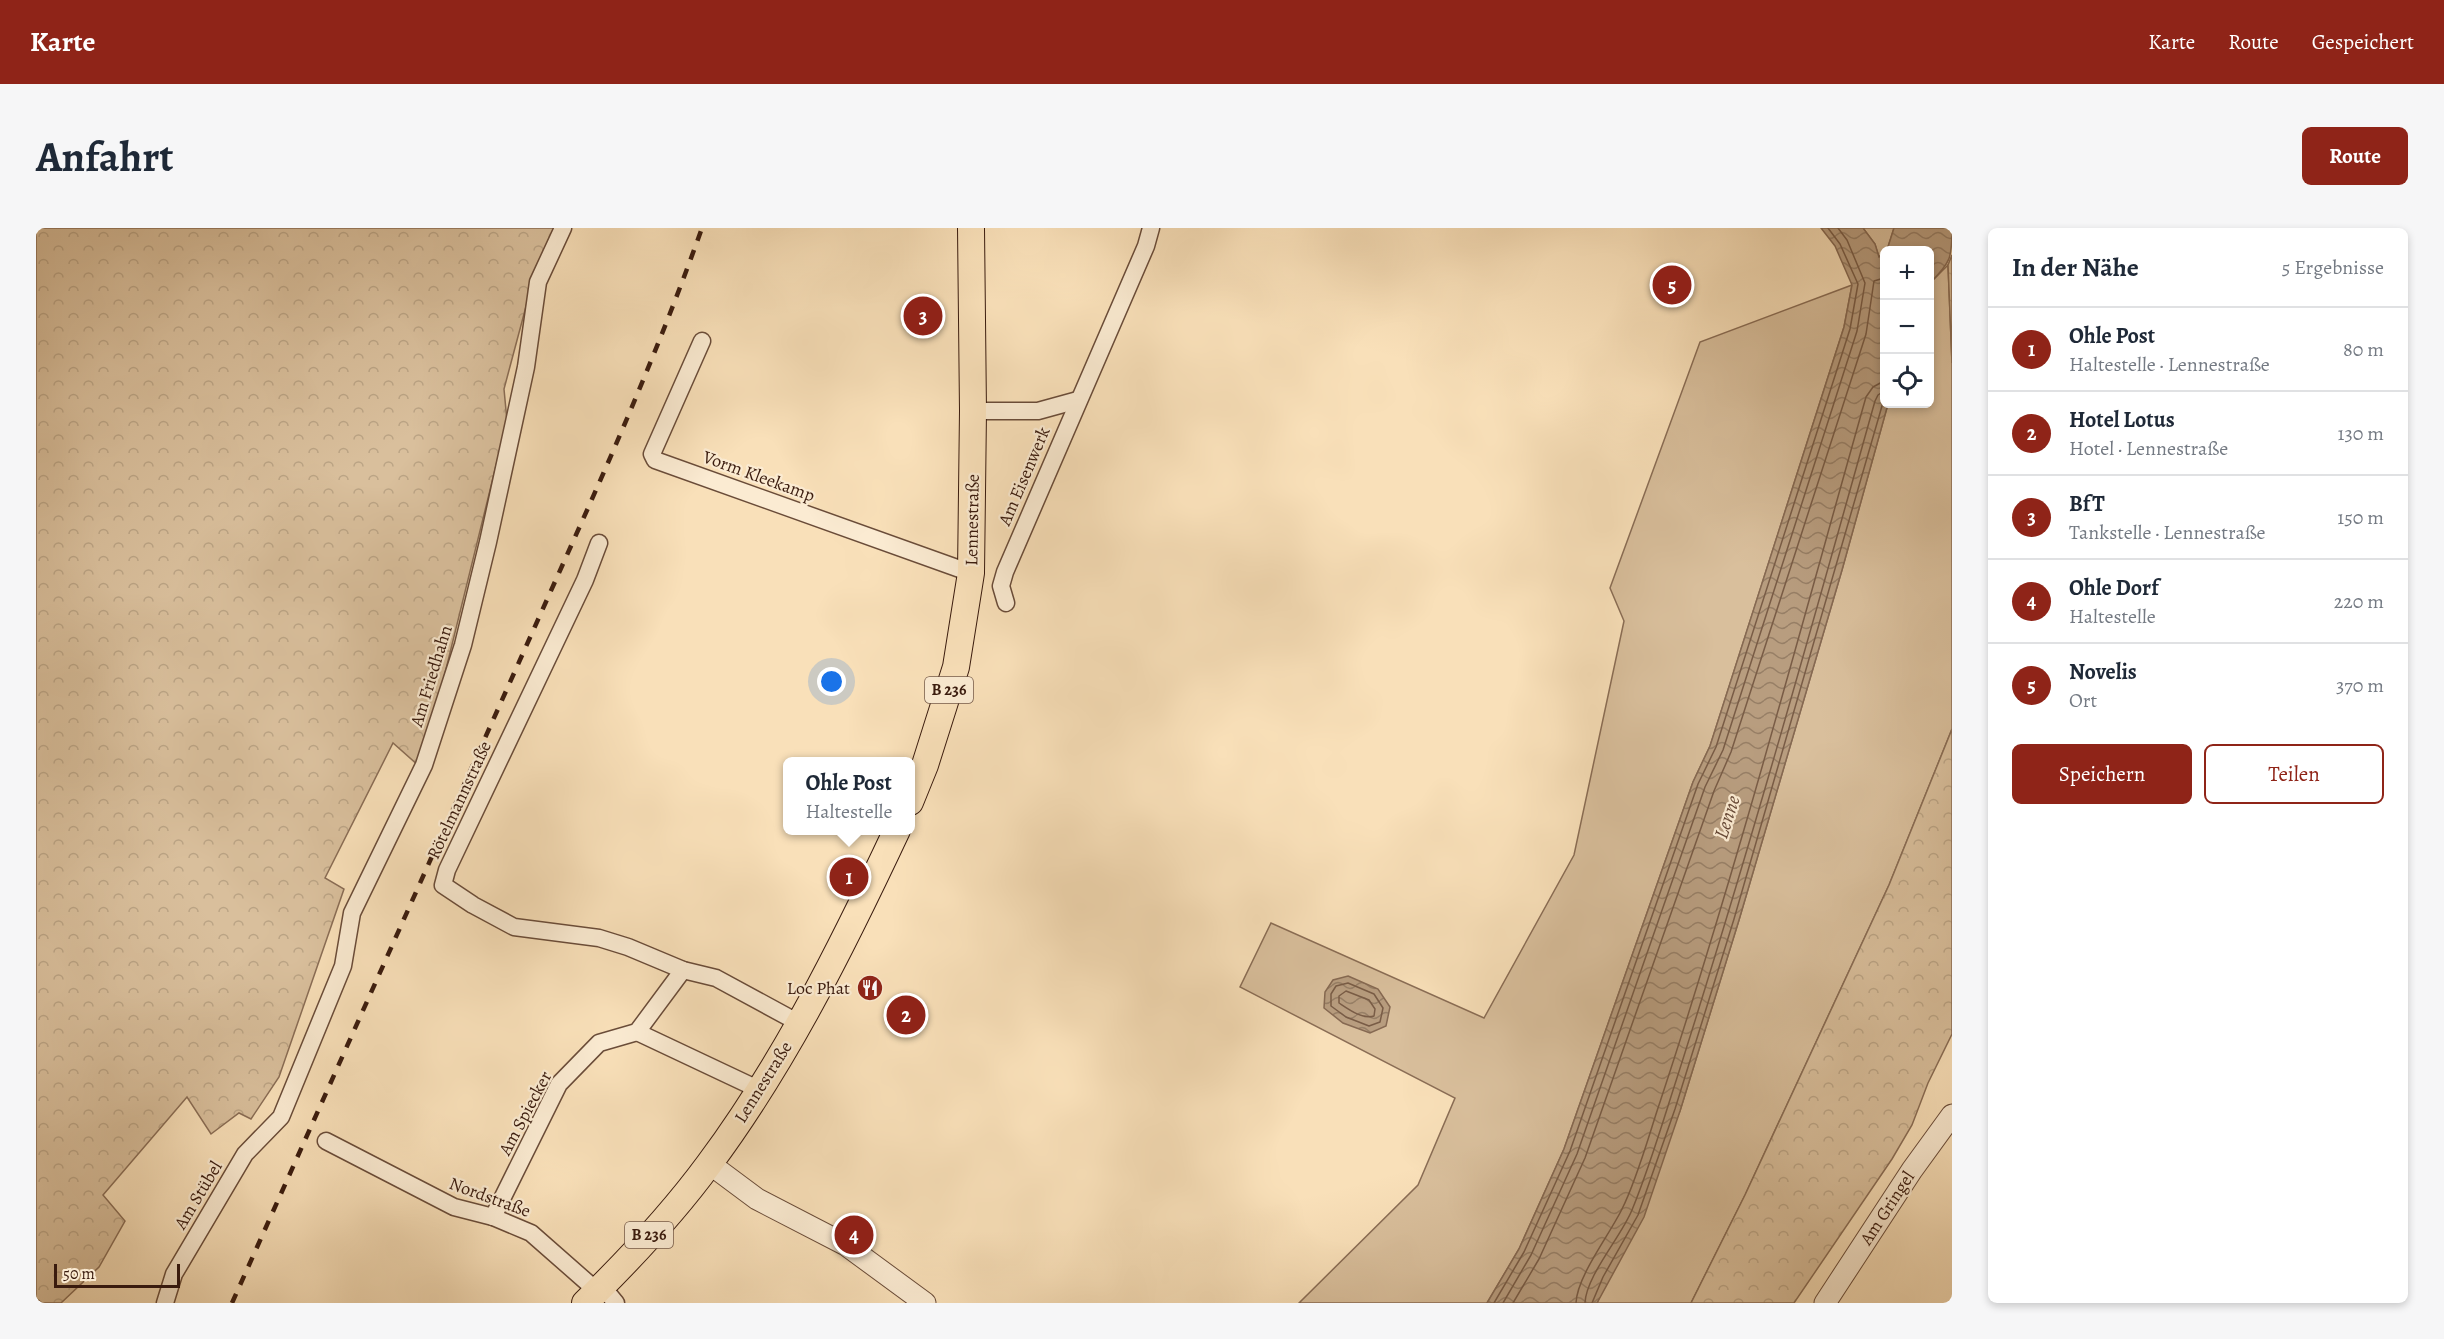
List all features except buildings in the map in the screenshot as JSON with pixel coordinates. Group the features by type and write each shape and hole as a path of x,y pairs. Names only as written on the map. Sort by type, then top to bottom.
{"main road":[{"name":"Lennestraße","path":"915,790 926,765 956,667 971,573 973,411 971,228"},
{"name":"Lennestraße","path":"600,1296 710,1164 759,1090 799,1023 856,916 895,835"}],"street":[{"name":"Am Friedhahn","path":"281,1118 343,966 352,913 424,765 463,645 526,367 538,282 563,228"},
{"name":"Am Eisenwerk","path":"1006,603 1001,586 1005,572 1146,246 1151,228"},
{"name":"Vorm Kleekamp","path":"702,341 652,454 655,460 971,573"},
{"name":"Am Eisenwerk","path":"973,411 1038,411 1078,400"},
{"name":"Rötelmannstraße","path":"599,543 585,580 447,870 443,885 473,905 514,927 599,938 683,970 716,978 799,1023"},
{"path":"683,970 636,1032 759,1090"},
{"name":"Am Spiecker","path":"493,1217 559,1084 599,1043 636,1032"},
{"name":"Am Gringel","path":"1825,1303 1912,1170 1952,1115"},
{"name":"Am Stübel","path":"165,1303 174,1274 245,1154 281,1118"},
{"name":"Nordstraße","path":"326,1141 454,1207 493,1217 531,1233 600,1296"},
{"path":"710,1164 758,1199 846,1245 925,1303"}],"green space":[{"path":"36,228 557,228 532,284 504,389 507,421 433,722 419,766 393,743 325,878 344,889 279,1077 251,1119 239,1113 211,1134 187,1097 103,1195 125,1221 99,1267 61,1303 42,1303 36,1298"},
{"path":"1863,228 1894,228 1888,246 1880,246 1879,257 1875,244"},
{"path":"1952,255 1952,363 1948,265"},
{"path":"1948,265 1952,363 1952,729 1889,885 1745,1195 1691,1303 1597,1303 1680,1111 1739,920 1842,570 1887,408 1934,408 1934,279"},
{"path":"1852,285 1844,327 1710,746 1693,782 1564,1149 1519,1249 1487,1303 1299,1303 1418,1185 1455,1098 1240,987 1271,923 1484,1018 1574,855 1624,621 1610,588 1700,342"},
{"path":"1952,729 1952,1034 1928,1083 1912,1125 1892,1159 1794,1303 1691,1303 1745,1195 1889,885"}],"water":[{"name":"Lenne","path":"1821,228 1863,228 1875,244 1880,256 1880,408 1887,408 1842,570 1739,920 1680,1111 1644,1217 1597,1303 1487,1303 1519,1249 1564,1149 1693,782 1710,746 1844,327 1852,285 1835,246"},
{"path":"1894,228 1952,228 1949,259 1934,279 1934,246 1888,246"},
{"path":"1348,976 1378,989 1390,1007 1386,1026 1370,1033 1343,1023 1324,1008 1325,992 1333,980"}],"railway":[{"path":"232,1303 603,473 662,334 702,228"}],"place":[{"name":"Novelis","path":"1672,285"},
{"name":"BfT","path":"923,316"},
{"name":"Ohle Post","path":"849,877"},
{"name":"Loc Phat","path":"870,988"},
{"name":"Hotel Lotus","path":"906,1015"},
{"name":"Ohle Dorf","path":"854,1235"}]}
